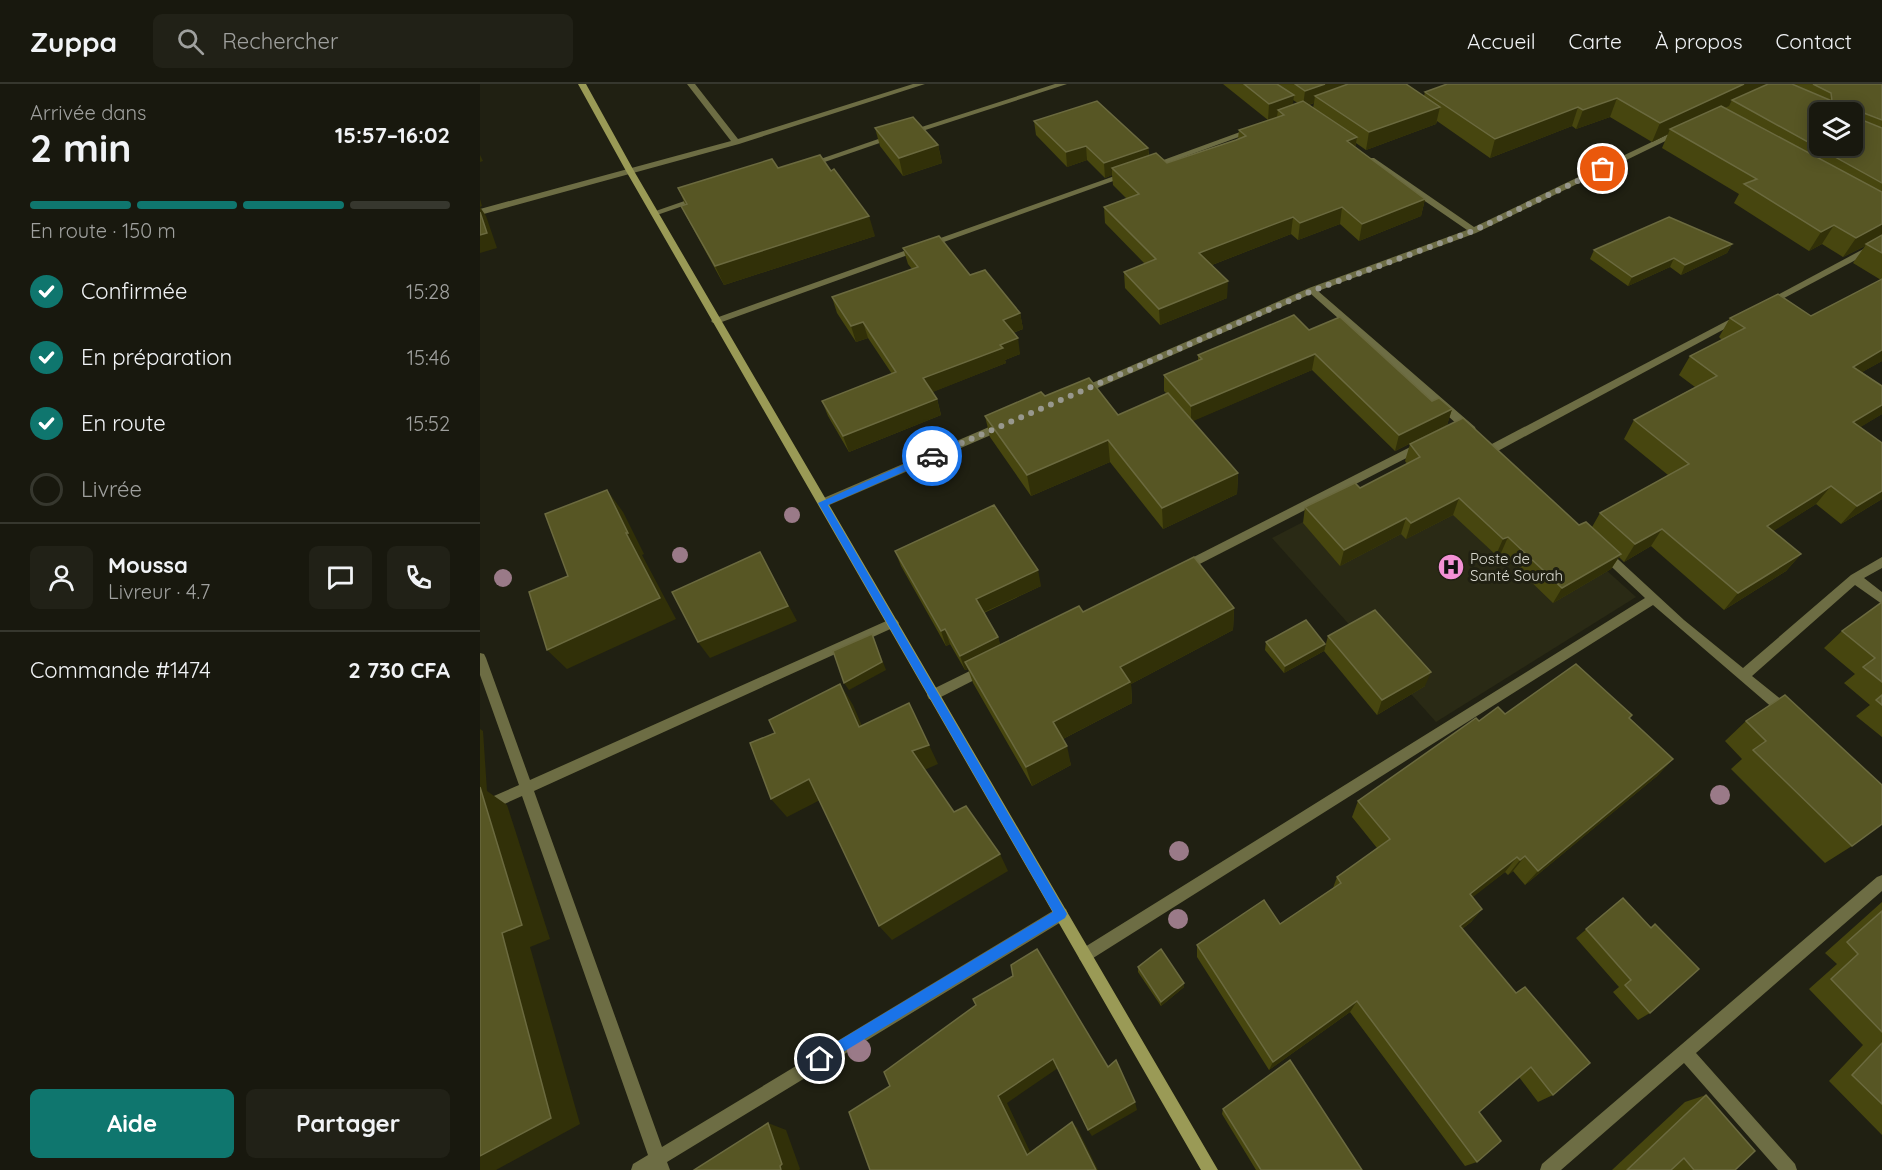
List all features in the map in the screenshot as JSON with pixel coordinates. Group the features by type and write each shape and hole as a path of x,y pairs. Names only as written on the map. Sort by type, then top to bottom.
{"street":[{"path":"582,84 716,321 1210,1170"},
{"path":"691,84 736,142"},
{"path":"480,212 736,142 921,84"},
{"path":"802,166 1063,84"},
{"path":"1146,168 1258,128"},
{"path":"1073,394 1312,291 1473,231 1689,128"},
{"path":"1360,152 1473,231"},
{"path":"716,321 1134,172"},
{"path":"654,213 711,195"},
{"path":"1756,309 1882,242"},
{"path":"1312,291 1458,426 1489,446 1745,315"},
{"path":"823,503 1008,423"},
{"path":"1167,575 1432,440"},
{"path":"1594,543 1654,598 1796,720"},
{"path":"1744,675 1856,578 1882,562"},
{"path":"1856,578 1882,599"},
{"path":"1085,955 1654,598"},
{"path":"480,809 893,623"},
{"path":"480,658 661,1163"},
{"path":"933,695 997,662"},
{"path":"1548,1170 1882,882"},
{"path":"639,1170 661,1163 1061,914"},
{"path":"1685,1053 1789,1170"}],"shaded area":[{"name":"Poste de Santé Sourah","path":"1462,440 1636,597 1436,722 1272,538"}],"building":[{"path":"1244,84 1277,84 1294,95 1269,104"},
{"path":"1295,84 1325,84 1305,91"},
{"path":"1348,84 1406,84 1440,107 1369,132 1315,96"},
{"path":"1447,84 1744,84 1660,123 1617,98 1583,110 1578,107 1495,139 1425,92"},
{"path":"1768,84 1792,84 1832,101 1831,93 1813,84 1882,84 1882,120 1863,113 1863,102 1809,102 1809,143 1732,100"},
{"path":"1097,101 1148,148 1104,163 1086,146 1066,152 1034,121"},
{"path":"1303,101 1357,137 1347,141 1425,199 1362,224 1342,207 1300,223 1293,217 1199,253 1228,281 1159,309 1124,272 1156,259 1104,207 1139,194 1112,168 1156,153 1167,163 1236,140 1246,136 1239,130 1284,115 1278,110"},
{"path":"1721,106 1809,153 1809,156 1815,156 1882,192 1882,224 1856,238 1834,225 1821,232 1744,184 1757,179 1670,129"},
{"path":"913,117 938,145 899,158 875,128"},
{"path":"1863,120 1882,128 1882,183 1833,156 1863,156"},
{"path":"820,155 831,171 834,169 869,216 715,266 681,206 687,204 678,188 772,159 778,168"},
{"path":"480,212 487,233 480,235"},
{"path":"1669,217 1732,244 1685,265 1674,258 1632,277 1594,250"},
{"path":"1882,235 1882,253 1866,244"},
{"path":"939,236 970,275 985,270 1020,313 1003,320 1018,338 1000,345 1003,348 923,378 937,399 843,436 822,401 896,372 863,322 851,326 832,297 918,267 903,248"},
{"path":"1882,279 1882,350 1853,367 1882,386 1882,405 1853,422 1882,443 1882,491 1857,506 1831,486 1767,526 1801,554 1738,593 1662,529 1635,544 1600,513 1689,464 1634,420 1717,376 1690,356 1745,328 1730,318 1778,294 1811,316"},
{"path":"1294,315 1309,330 1340,317 1432,401 1439,398 1452,409 1399,435 1315,354 1191,406 1164,375 1202,359 1198,355"},
{"path":"1089,378 1118,415 1168,393 1238,473 1162,508 1108,440 1027,475 985,416 1041,392 1045,396"},
{"path":"1463,418 1579,525 1586,522 1621,554 1562,588 1508,537 1503,539 1459,498 1411,523 1406,518 1344,550 1305,507 1355,483 1360,488 1420,457 1410,444"},
{"path":"607,490 628,533 626,533 660,598 547,650 529,592 568,576 545,514"},
{"path":"994,505 1038,570 976,599 998,637 960,656 945,629 941,631 895,551"},
{"path":"760,552 788,606 698,642 672,592"},
{"path":"1194,557 1234,608 1120,667 1130,682 1053,722 1067,746 1026,767 965,662 1079,606 1083,612"},
{"path":"1882,602 1882,682 1863,667 1875,658 1842,631"},
{"path":"1375,610 1431,672 1382,700 1328,636"},
{"path":"1306,620 1325,644 1285,666 1266,642"},
{"path":"872,634 882,662 844,683 833,651"},
{"path":"1576,664 1632,715 1629,718 1673,759 1538,871 1525,856 1520,860 1517,857 1470,894 1482,909 1460,926 1516,993 1525,987 1590,1063 1553,1095 1531,1067 1479,1112 1501,1141 1477,1162 1357,1001 1273,1062 1197,945 1264,900 1280,924 1341,883 1337,877 1390,839 1358,801 1476,718 1479,721 1498,707 1505,714"},
{"path":"840,684 859,727 909,703 929,745 912,751 954,812 966,806 1000,854 879,926 809,779 771,799 750,743 775,733 769,720"},
{"path":"1785,695 1882,785 1882,824 1852,846 1753,750 1766,741 1746,721"},
{"path":"1882,695 1882,705 1876,700"},
{"path":"480,787 522,925 502,933 551,1118 480,1156"},
{"path":"1623,898 1651,928 1655,924 1699,969 1650,1013 1625,985 1631,980 1586,929"},
{"path":"1882,911 1882,1032 1831,979 1858,954 1847,942"},
{"path":"1037,949 1108,1067 1116,1060 1135,1102 1088,1130 1053,1059 998,1096 1027,1155 1072,1122 1096,1170 870,1170 849,1112 890,1086 884,1072 976,1005 973,999 1013,976 1011,965"},
{"path":"1161,949 1184,983 1161,1002 1138,967"},
{"path":"1882,1043 1882,1104 1852,1075"},
{"path":"1290,1060 1362,1170 1261,1170 1223,1109"},
{"path":"1706,1095 1755,1151 1735,1170 1694,1170 1684,1158 1671,1170 1627,1170"},
{"path":"768,1123 782,1164 781,1170 694,1170"}],"way so far":[{"path":"932,456 1312,291 1473,231 1603,169"}],"place":[{"name":"Poste de Santé Sourah","path":"1451,567"}],"route":[{"path":"820,1059 1061,914 823,503 932,456"}]}
